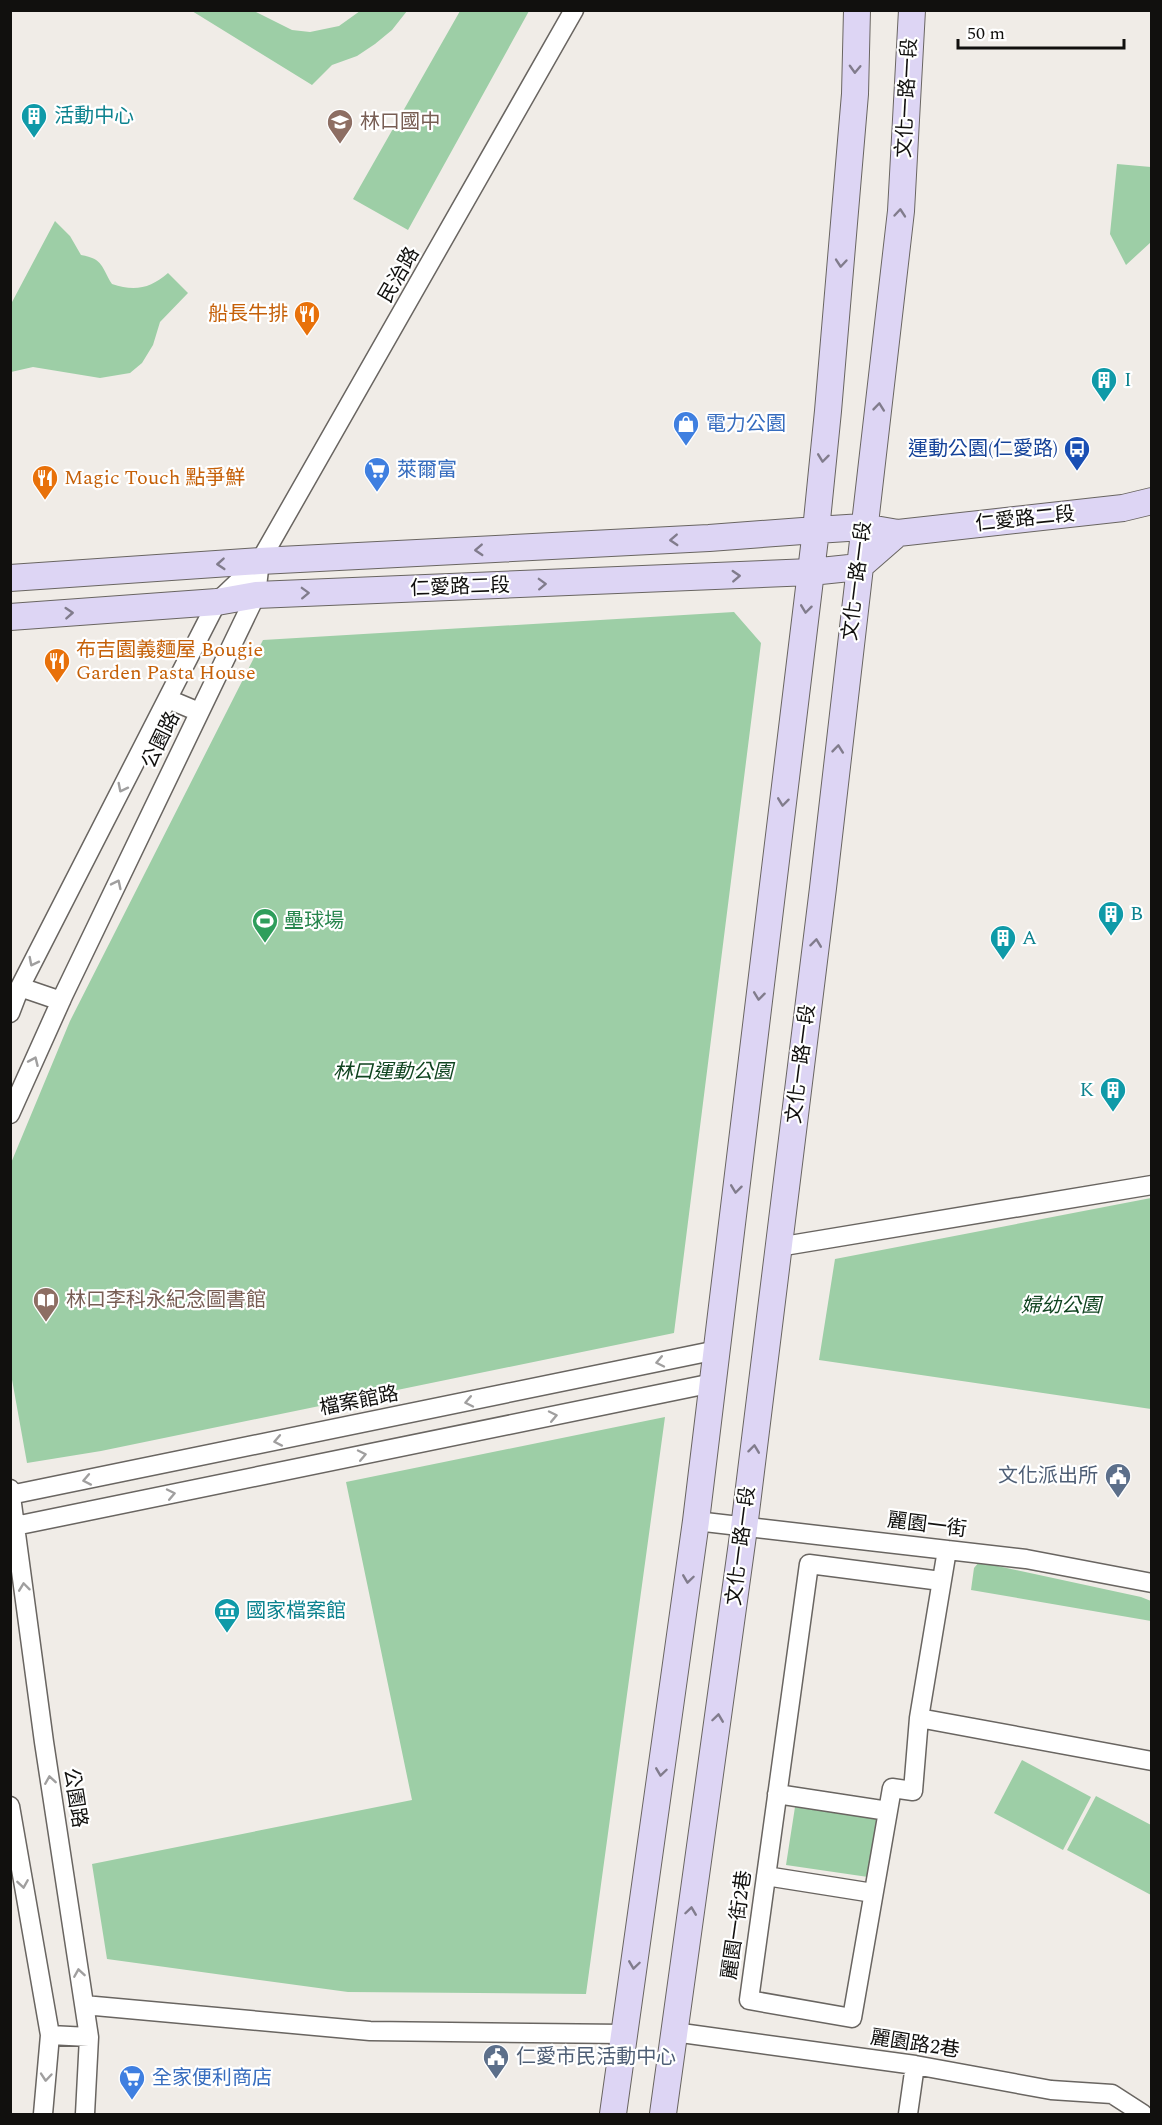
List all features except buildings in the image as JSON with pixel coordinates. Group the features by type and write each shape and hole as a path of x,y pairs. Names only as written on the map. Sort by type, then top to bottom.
{"main road":[{"path":"613,2115 696,1521 816,530 855,94 857,10"},
{"name":"文化一路一段","path":"663,2115 744,1528 823,888 862,527 901,211 912,10"},
{"name":"仁愛路二段","path":"10,578 260,561 862,527 898,533 1123,508 1152,501"},
{"path":"859,567 898,533"},
{"name":"仁愛路二段","path":"10,617 217,602 256,595 810,572 859,567"}],"street":[{"name":"民治路","path":"260,561 574,10"},
{"name":"公園路","path":"10,1114 61,1001 256,595 260,561"},
{"name":"公園路","path":"10,1012 20,987 217,602 260,561"},
{"path":"168,699 199,712"},
{"path":"20,987 61,1001"},
{"path":"778,1247 1152,1185"},
{"name":"檔案館路","path":"11,1493 717,1350"},
{"path":"14,1526 713,1383"},
{"name":"公園路","path":"11,1493 44,1742 89,2037 85,2115"},
{"name":"麗園一街","path":"696,1521 1026,1559 1152,1583"},
{"name":"麗園一街2巷","path":"941,1581 809,1564 749,2000 852,2018 892,1788 913,1791 918,1718 947,1550"},
{"path":"918,1718 1152,1761"},
{"path":"777,1794 888,1811"},
{"path":"10,1806 50,2035 43,2115"},
{"path":"766,1876 873,1893"},
{"path":"84,2005 370,2031 624,2034"},
{"name":"麗園路2巷","path":"674,2032 915,2065 1051,2090 1112,2094 1143,2115"},
{"path":"50,2035 89,2037"},
{"path":"908,2115 915,2065"}],"green space":[{"path":"192,11 254,11 292,30 310,32 339,26 360,11 407,11 392,30 375,44 357,56 332,65 312,85"},
{"path":"460,11 529,11 408,230 353,199"},
{"path":"1117,164 1151,167 1151,242 1126,265 1110,234"},
{"path":"55,221 70,236 81,255 98,261 112,284 128,288 142,287 168,273 188,293 160,322 153,345 142,363 130,373 100,378 33,367 11,372 11,304"},
{"name":"林口運動公園","path":"734,612 761,643 674,1333 101,1451 27,1463 11,1374 11,1163 70,1021 263,640"},
{"name":"婦幼公園","path":"1151,1198 1151,1409 819,1360 835,1259"},
{"path":"665,1417 586,1994 348,1992 107,1959 92,1864 412,1800 346,1482"},
{"path":"979,1562 1141,1597 1151,1601 1151,1621 971,1590 974,1568"},
{"path":"1022,1760 1091,1797 1063,1850 994,1813"},
{"path":"1096,1796 1151,1825 1151,1895 1067,1850"},
{"path":"795,1807 877,1819 868,1877 786,1865"}],"place":[{"name":"活動中心","path":"34,139"},
{"name":"林口國中","path":"340,145"},
{"name":"船長牛排","path":"307,337"},
{"name":"I","path":"1104,403"},
{"name":"電力公園","path":"686,447"},
{"name":"運動公園(仁愛路)","path":"1077,472"},
{"name":"萊爾富","path":"377,493"},
{"name":"Magic Touch 點爭鮮","path":"45,501"},
{"name":"布吉園義麵屋 Bougie Garden Pasta House","path":"57,684"},
{"name":"B","path":"1111,937"},
{"name":"壘球場","path":"265,944"},
{"name":"A","path":"1003,961"},
{"name":"K","path":"1113,1113"},
{"name":"林口李科永紀念圖書館","path":"46,1323"},
{"name":"文化派出所","path":"1118,1499"},
{"name":"國家檔案館","path":"227,1634"},
{"name":"仁愛市民活動中心","path":"496,2080"},
{"name":"全家便利商店","path":"132,2101"}]}
